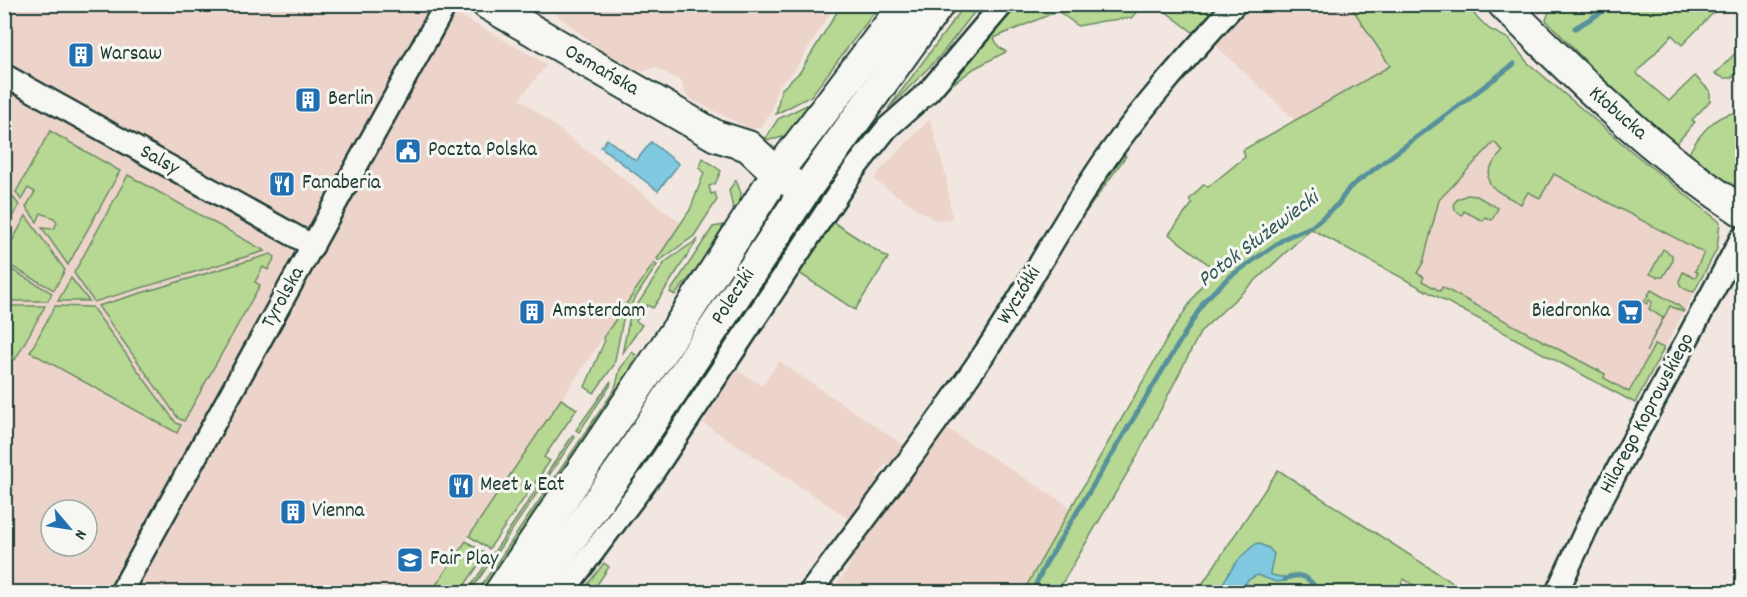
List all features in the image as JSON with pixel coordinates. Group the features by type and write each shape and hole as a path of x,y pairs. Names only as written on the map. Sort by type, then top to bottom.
{"main road":[{"name":"Osmańska","path":"487,4 716,136 748,146 777,173 804,192"},
{"name":"Poleczki","path":"500,592 677,329 777,173 905,4"},
{"name":"Poleczki","path":"533,592 623,466 804,192 939,4"},
{"name":"Kłobucka","path":"1503,4 1586,87 1671,161 1743,211"}],"street":[{"name":"Tyrolska","path":"121,592 446,4"},
{"name":"Poleczki","path":"563,592 652,474 853,171 887,128 929,91 1003,4"},
{"name":"Wyczółki","path":"810,592 922,442 985,352 1086,188 1112,151 1142,111 1235,4"},
{"name":"Salsy","path":"4,75 313,246"},
{"name":"Hilarego Koprowskiego","path":"1557,592 1591,519 1743,237"}],"shaded area":[{"path":"835,4 795,70 777,88 772,111 760,128 750,129 690,99 684,92 682,82 655,67 640,71 603,52 545,5"},
{"path":"4,5 442,5 547,64 520,99 681,223 431,592 5,592"},
{"path":"1250,5 1350,5 1391,66 1296,121 1213,43"},
{"path":"1465,112 1707,242 1712,259 1635,403 1311,229"},
{"path":"930,119 946,177 952,219 934,220 874,180 883,167"},
{"path":"779,361 905,446 892,464 885,464 877,477 879,481 851,520 703,423 737,370 762,386"},
{"path":"943,426 1072,508 1023,592 832,591 851,564 847,561"}],"green space":[{"path":"842,4 880,5 811,96 776,114 781,90 800,72"},
{"path":"965,5 980,5 940,56 888,109"},
{"path":"1013,5 1143,5 1131,18 1078,26 1058,11 994,38 998,46 1006,52 975,68 944,90 939,87"},
{"path":"1157,5 1219,5 1194,33"},
{"path":"1350,5 1465,5 1489,29 1509,39 1527,62 1636,155 1720,222 1717,249 1694,292 1683,288 1679,281 1683,272 1695,278 1698,273 1695,271 1704,253 1554,174 1540,198 1528,192 1521,204 1494,189 1488,178 1489,171 1503,151 1494,142 1439,200 1423,263 1417,273 1424,277 1422,281 1440,291 1442,287 1605,374 1604,378 1629,392 1655,344 1664,348 1635,403 1311,229 1201,331 1135,460 1057,592 1023,592 1171,332 1213,268 1169,234 1192,204 1189,200 1204,184 1208,187 1245,157 1243,150 1390,66"},
{"path":"1551,5 1721,5 1682,45 1672,35 1636,73 1669,101 1695,76 1710,91 1710,101 1692,120 1695,122 1676,144 1668,145 1654,132 1642,114 1600,76 1546,20"},
{"path":"1742,46 1742,67 1731,78 1715,74"},
{"path":"815,101 800,122 788,133 774,139 765,139 778,119"},
{"path":"1734,113 1742,119 1742,195 1688,156 1706,128 1727,114"},
{"path":"50,131 120,171 68,265 42,228 54,229 57,222 54,218 41,213 37,222 26,207 35,192 28,188 21,200 16,192"},
{"path":"1121,153 1126,156 1086,212 1083,210"},
{"path":"703,158 721,171 715,184 709,186 711,194 715,193 717,200 694,236 659,261 657,259 690,210 704,173 699,168"},
{"path":"128,175 265,251 94,302 74,273"},
{"path":"736,180 741,193 739,211 734,213 729,190"},
{"path":"1467,195 1477,196 1498,208 1492,220 1485,217 1483,221 1464,211 1462,215 1455,210 1454,203"},
{"path":"13,197 19,205 5,230 5,212"},
{"path":"26,216 65,270 54,290 5,263 5,254"},
{"path":"833,222 888,258 855,310 799,273"},
{"path":"730,224 675,295 670,292 713,227"},
{"path":"698,239 653,308 647,305 636,321 642,325 622,354 630,316 665,262"},
{"path":"1663,249 1672,255 1672,262 1663,277 1657,277 1650,274"},
{"path":"271,254 275,257 268,270 263,267 255,282 260,285 184,421 178,418 98,306"},
{"path":"654,263 657,265 624,315 614,365 594,393 585,387 605,340 603,338"},
{"path":"5,266 52,293 48,301 5,301"},
{"path":"71,278 89,301 58,301"},
{"path":"1651,290 1678,305 1684,311 1670,306 1646,352 1663,318 1649,309 1652,302 1649,300 1647,304 1644,302"},
{"path":"4,306 45,306 15,360 5,341"},
{"path":"55,306 92,307 176,423 181,425 177,433 30,352"},
{"path":"632,352 636,355 619,395 485,592 477,592 615,389 620,369"},
{"path":"611,381 610,386 579,432 576,430"},
{"path":"561,399 577,409 544,457 550,461 489,549 469,536"},
{"path":"573,435 575,437 470,592 467,592"},
{"path":"1278,470 1467,592 1424,592 1404,579 1396,592 1197,592"},
{"path":"466,541 486,554 460,592 431,592"},
{"path":"604,563 609,567 592,592 582,592"}],"water":[{"path":"607,139 636,161 651,142 679,164 658,191 601,147"},
{"path":"1257,543 1269,548 1274,554 1270,573 1285,578 1286,581 1276,582 1257,575 1248,580 1239,592 1218,592 1239,559"}],"waterway":[{"name":"Potok Służewiecki","path":"1575,28 1615,4"},
{"name":"Potok Służewiecki","path":"1032,592 1045,565 1205,300 1228,278 1285,238 1313,226 1338,204 1349,188 1514,64"},
{"path":"1285,579 1296,576 1305,577 1318,592"}],"place":[{"name":"Warsaw","path":"81,55"},
{"name":"Berlin","path":"308,100"},
{"name":"Poczta Polska","path":"408,151"},
{"name":"Fanaberia","path":"282,184"},
{"name":"Amsterdam","path":"532,312"},
{"name":"Biedronka","path":"1630,312"},
{"name":"Meet & Eat","path":"461,486"},
{"name":"Vienna","path":"293,512"},
{"name":"Fair Play","path":"410,560"}]}
